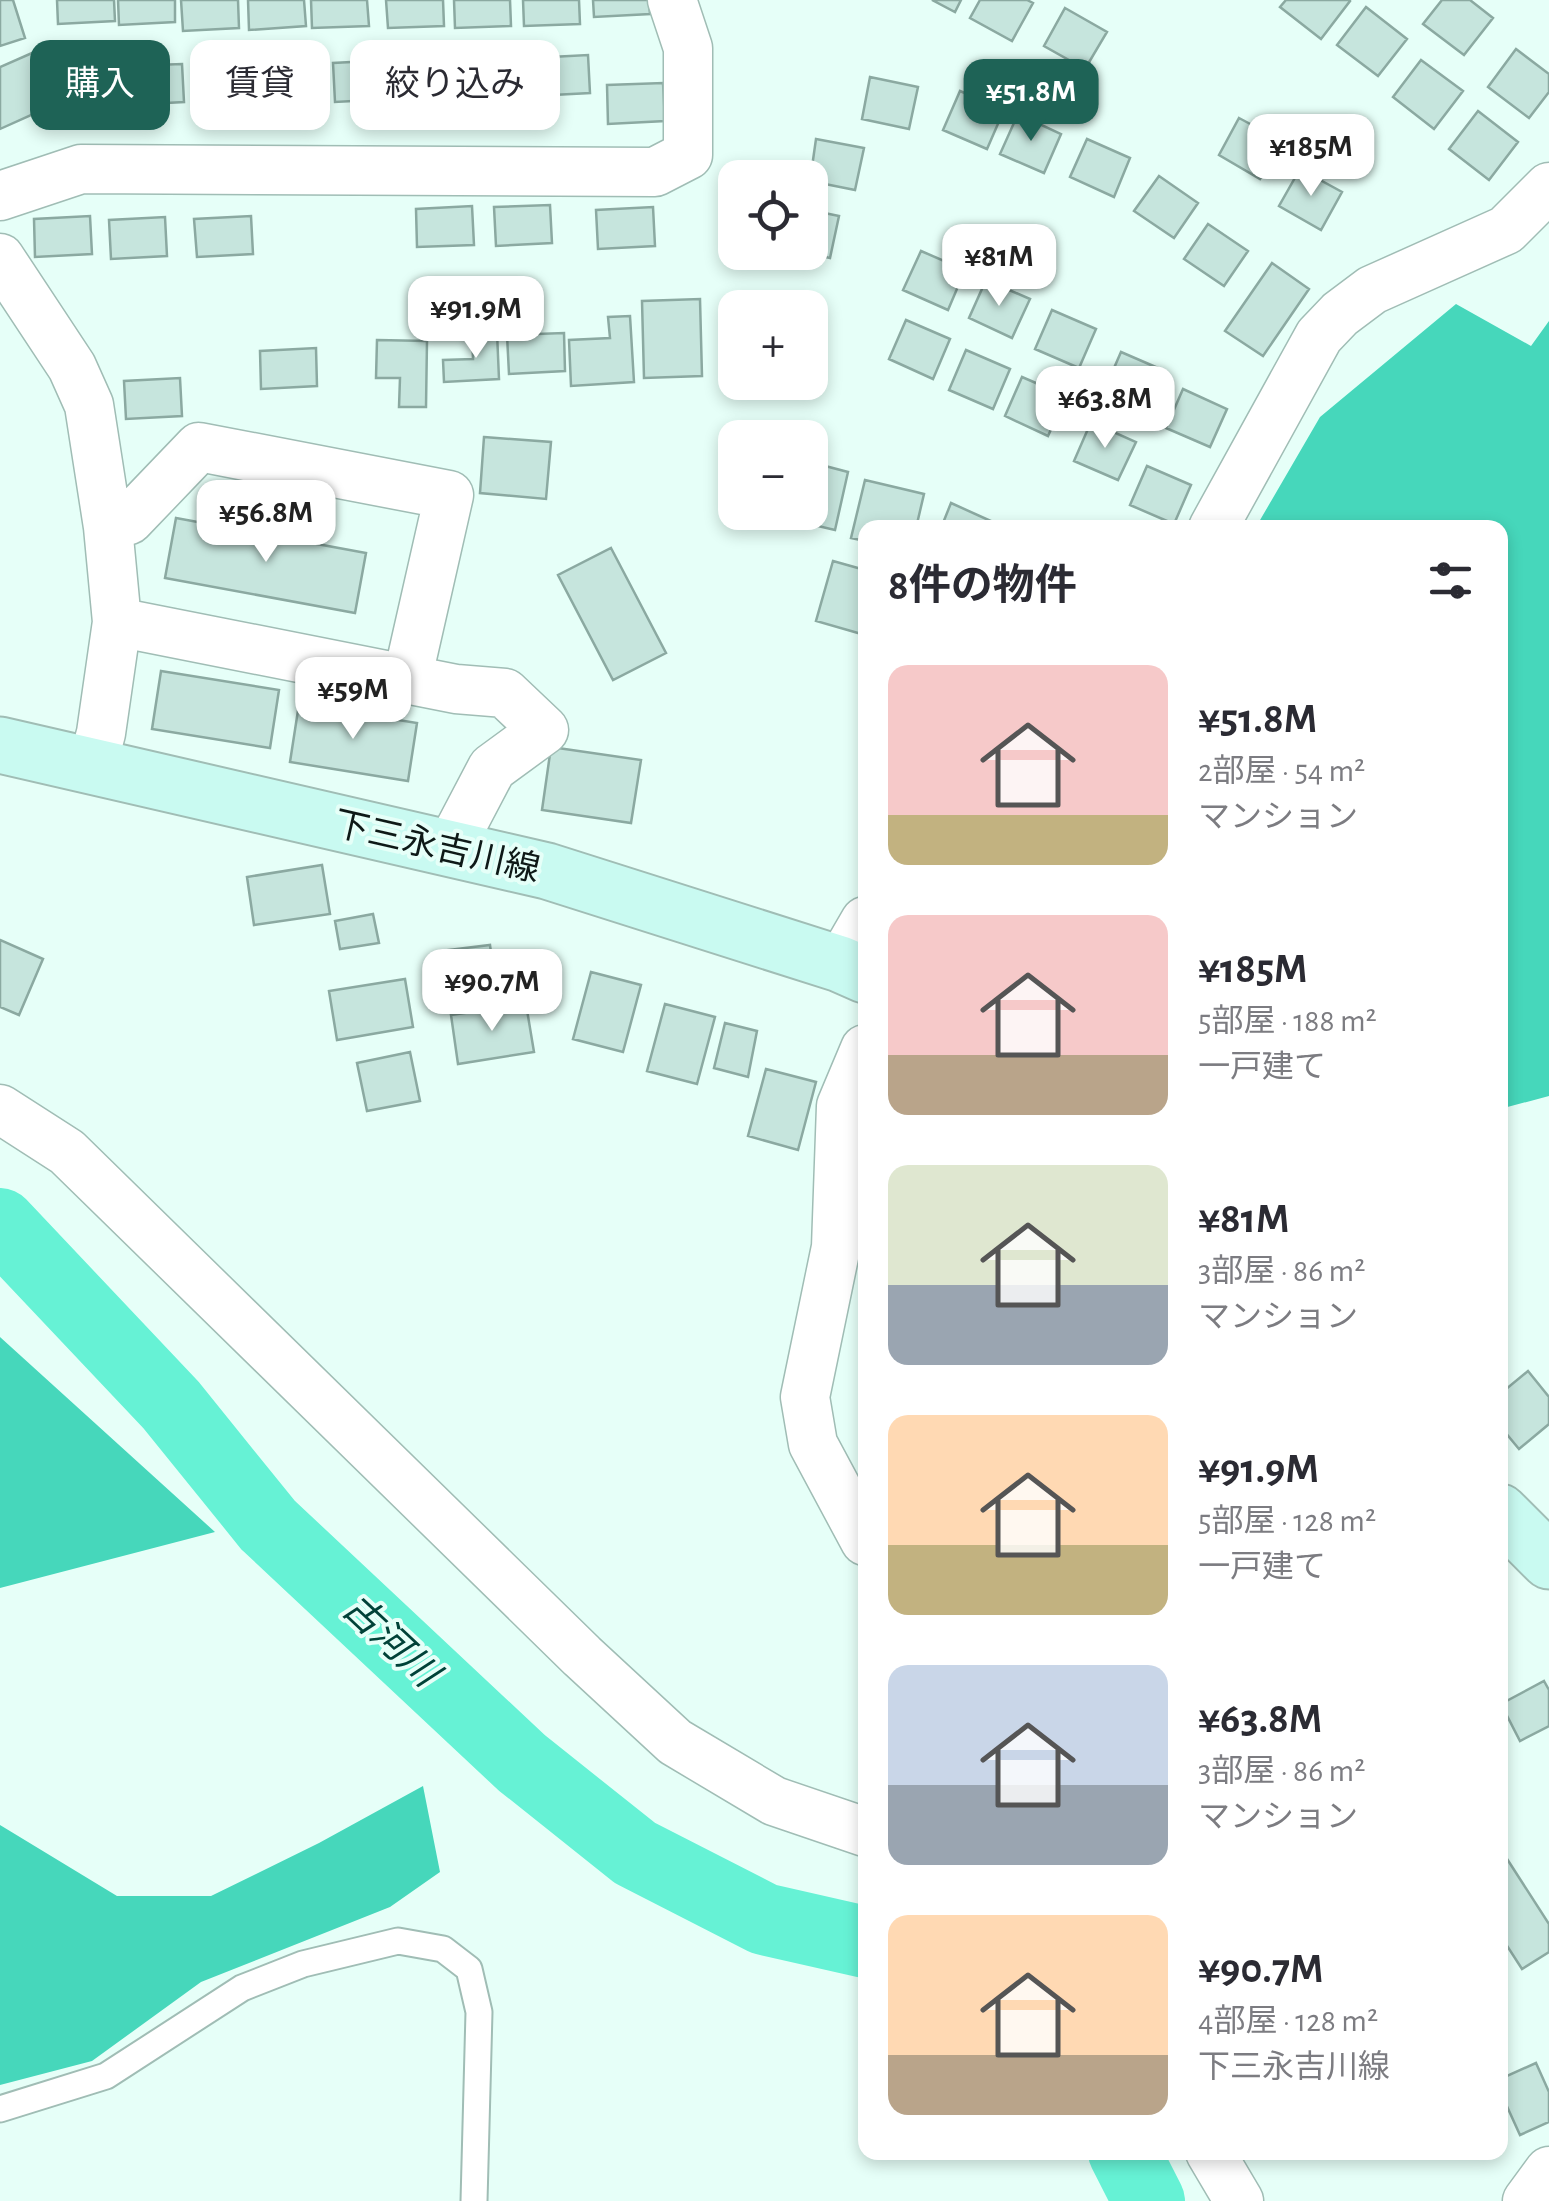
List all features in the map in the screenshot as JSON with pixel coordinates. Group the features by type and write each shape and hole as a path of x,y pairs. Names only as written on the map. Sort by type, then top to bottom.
{"main road":[{"name":"下三永吉川線","path":"0,745 547,871 857,954"},
{"path":"1508,1520 1549,1561"}],"street":[{"path":"0,196 81,169 654,172 688,155 688,48 672,0"},
{"path":"1216,520 1319,336 1340,314 1372,290 1506,230 1549,187"},
{"path":"0,258 72,367 89,405 108,527 117,622 101,733 92,767"},
{"path":"108,527 129,520 200,447 450,495 407,680"},
{"path":"117,622 456,689 505,692 544,730 492,768 450,848"},
{"path":"858,1066 841,1106 836,1247 804,1398 813,1444 858,1528"},
{"path":"0,1109 67,1152 568,1643 675,1742 774,1801 858,1830"},
{"path":"1215,2160 1239,2201"},
{"path":"1528,2201 1549,2171"}],"lane":[{"path":"0,2110 106,2076 242,1988 304,1964 398,1941 443,1949 469,1969 479,2012 474,2201"}],"green space":[{"path":"1456,304 1531,346 1549,321 1549,1096 1508,1107 1508,520 1260,520 1320,417"},
{"path":"0,1337 215,1532 0,1588"},
{"path":"423,1786 440,1872 390,1907 201,1982 92,2061 0,2085 0,1825 117,1896 211,1896"}],"building":[{"path":"0,0 13,0 25,38 0,46"},
{"path":"57,0 114,0 115,21 58,24"},
{"path":"118,0 175,0 175,22 119,25"},
{"path":"181,0 238,0 239,28 183,31"},
{"path":"248,0 304,0 306,26 249,30"},
{"path":"311,0 367,0 369,26 312,28"},
{"path":"386,0 443,0 444,26 388,28"},
{"path":"454,0 510,0 511,26 455,28"},
{"path":"523,0 579,0 580,24 524,26"},
{"path":"593,0 649,0 650,14 594,17"},
{"path":"932,0 961,0 955,12"},
{"path":"980,0 1033,3 1012,41 970,18"},
{"path":"1286,0 1350,1 1321,39 1280,7"},
{"path":"1442,0 1470,0 1493,18 1464,55 1423,24"},
{"path":"1366,7 1407,39 1378,76 1337,45"},
{"path":"1065,8 1107,32 1085,69 1044,46"},
{"path":"1516,49 1549,74 1549,92 1529,118 1488,87"},
{"path":"30,54 30,116 0,129 0,67"},
{"path":"588,55 590,93 560,95 560,56"},
{"path":"1421,60 1463,91 1434,129 1393,97"},
{"path":"350,62 350,101 335,102 333,63"},
{"path":"170,64 182,64 184,102 170,103"},
{"path":"870,77 918,87 909,129 862,119"},
{"path":"663,83 665,121 608,124 607,85"},
{"path":"960,91 1004,110 987,149 943,130"},
{"path":"1478,111 1518,142 1489,180 1449,149"},
{"path":"1018,114 1061,134 1044,173 1000,154"},
{"path":"1239,118 1282,141 1260,179 1219,155"},
{"path":"816,139 864,148 855,190 828,185 828,160 813,160"},
{"path":"1087,139 1130,158 1114,197 1070,177"},
{"path":"1300,169 1342,192 1321,230 1279,206"},
{"path":"1159,176 1198,203 1174,238 1134,211"},
{"path":"550,205 552,243 496,246 494,207"},
{"path":"472,206 474,245 417,247 416,209"},
{"path":"653,207 655,246 598,249 596,210"},
{"path":"828,214 839,216 828,258"},
{"path":"90,216 92,254 35,257 34,219"},
{"path":"251,216 253,254 197,257 194,219"},
{"path":"165,217 167,256 111,259 109,220"},
{"path":"1208,224 1248,251 1224,286 1184,259"},
{"path":"921,251 965,270 948,310 903,290"},
{"path":"1272,263 1309,289 1263,356 1225,331"},
{"path":"986,280 1030,299 1012,338 969,318"},
{"path":"700,299 702,376 644,378 642,301"},
{"path":"1052,310 1096,329 1079,368 1035,349"},
{"path":"630,316 634,382 571,386 569,340 610,338 608,317"},
{"path":"906,320 950,339 933,379 889,359"},
{"path":"497,332 499,379 444,382 443,360 473,359 472,333"},
{"path":"564,333 565,371 509,374 507,335"},
{"path":"377,340 427,341 426,407 399,407 400,378 376,378"},
{"path":"316,348 317,386 261,389 260,351"},
{"path":"966,350 1010,369 993,409 949,390"},
{"path":"1121,352 1165,371 1148,410 1104,391"},
{"path":"1022,377 1066,396 1048,436 1005,416"},
{"path":"180,378 182,416 126,419 124,381"},
{"path":"1183,389 1227,409 1210,447 1166,428"},
{"path":"1091,422 1136,442 1118,480 1074,461"},
{"path":"484,437 551,442 546,499 480,493"},
{"path":"1147,466 1191,485 1176,520 1165,520 1130,505"},
{"path":"828,467 848,472 835,530 828,528"},
{"path":"865,480 924,494 918,520 858,520 858,540 851,538"},
{"path":"951,503 989,520 944,520"},
{"path":"176,518 366,553 355,613 165,578"},
{"path":"611,548 666,653 613,680 558,575"},
{"path":"833,561 858,568 858,633 816,621"},
{"path":"161,671 279,690 270,748 152,729"},
{"path":"299,704 417,723 408,781 290,762"},
{"path":"551,747 641,760 631,823 542,810"},
{"path":"322,865 330,914 254,925 247,877"},
{"path":"373,914 379,943 340,949 335,921"},
{"path":"0,940 43,959 19,1015 0,1007"},
{"path":"490,945 496,991 446,998 440,951"},
{"path":"591,972 641,985 623,1052 573,1039"},
{"path":"405,979 413,1027 337,1040 329,991"},
{"path":"526,1004 534,1052 458,1064 451,1015"},
{"path":"665,1004 715,1017 697,1084 647,1071"},
{"path":"725,1023 757,1031 748,1077 714,1068"},
{"path":"410,1052 420,1101 367,1111 357,1063"},
{"path":"766,1069 816,1082 798,1150 748,1136"},
{"path":"1528,1371 1549,1397 1549,1424 1519,1449 1508,1436 1508,1387"},
{"path":"1544,1681 1549,1690 1549,1726 1520,1741 1508,1718 1508,1700"},
{"path":"1508,1860 1549,1924 1549,1952 1522,1969 1508,1947"},
{"path":"1536,2063 1549,2092 1549,2122 1520,2135 1508,2109 1508,2075"}],"waterway":[{"name":"古河川","path":"0,1224 171,1405 268,1525 522,1763 635,1853 764,1919 858,1940"},
{"name":"古河川","path":"1128,2160 1149,2201"}]}
